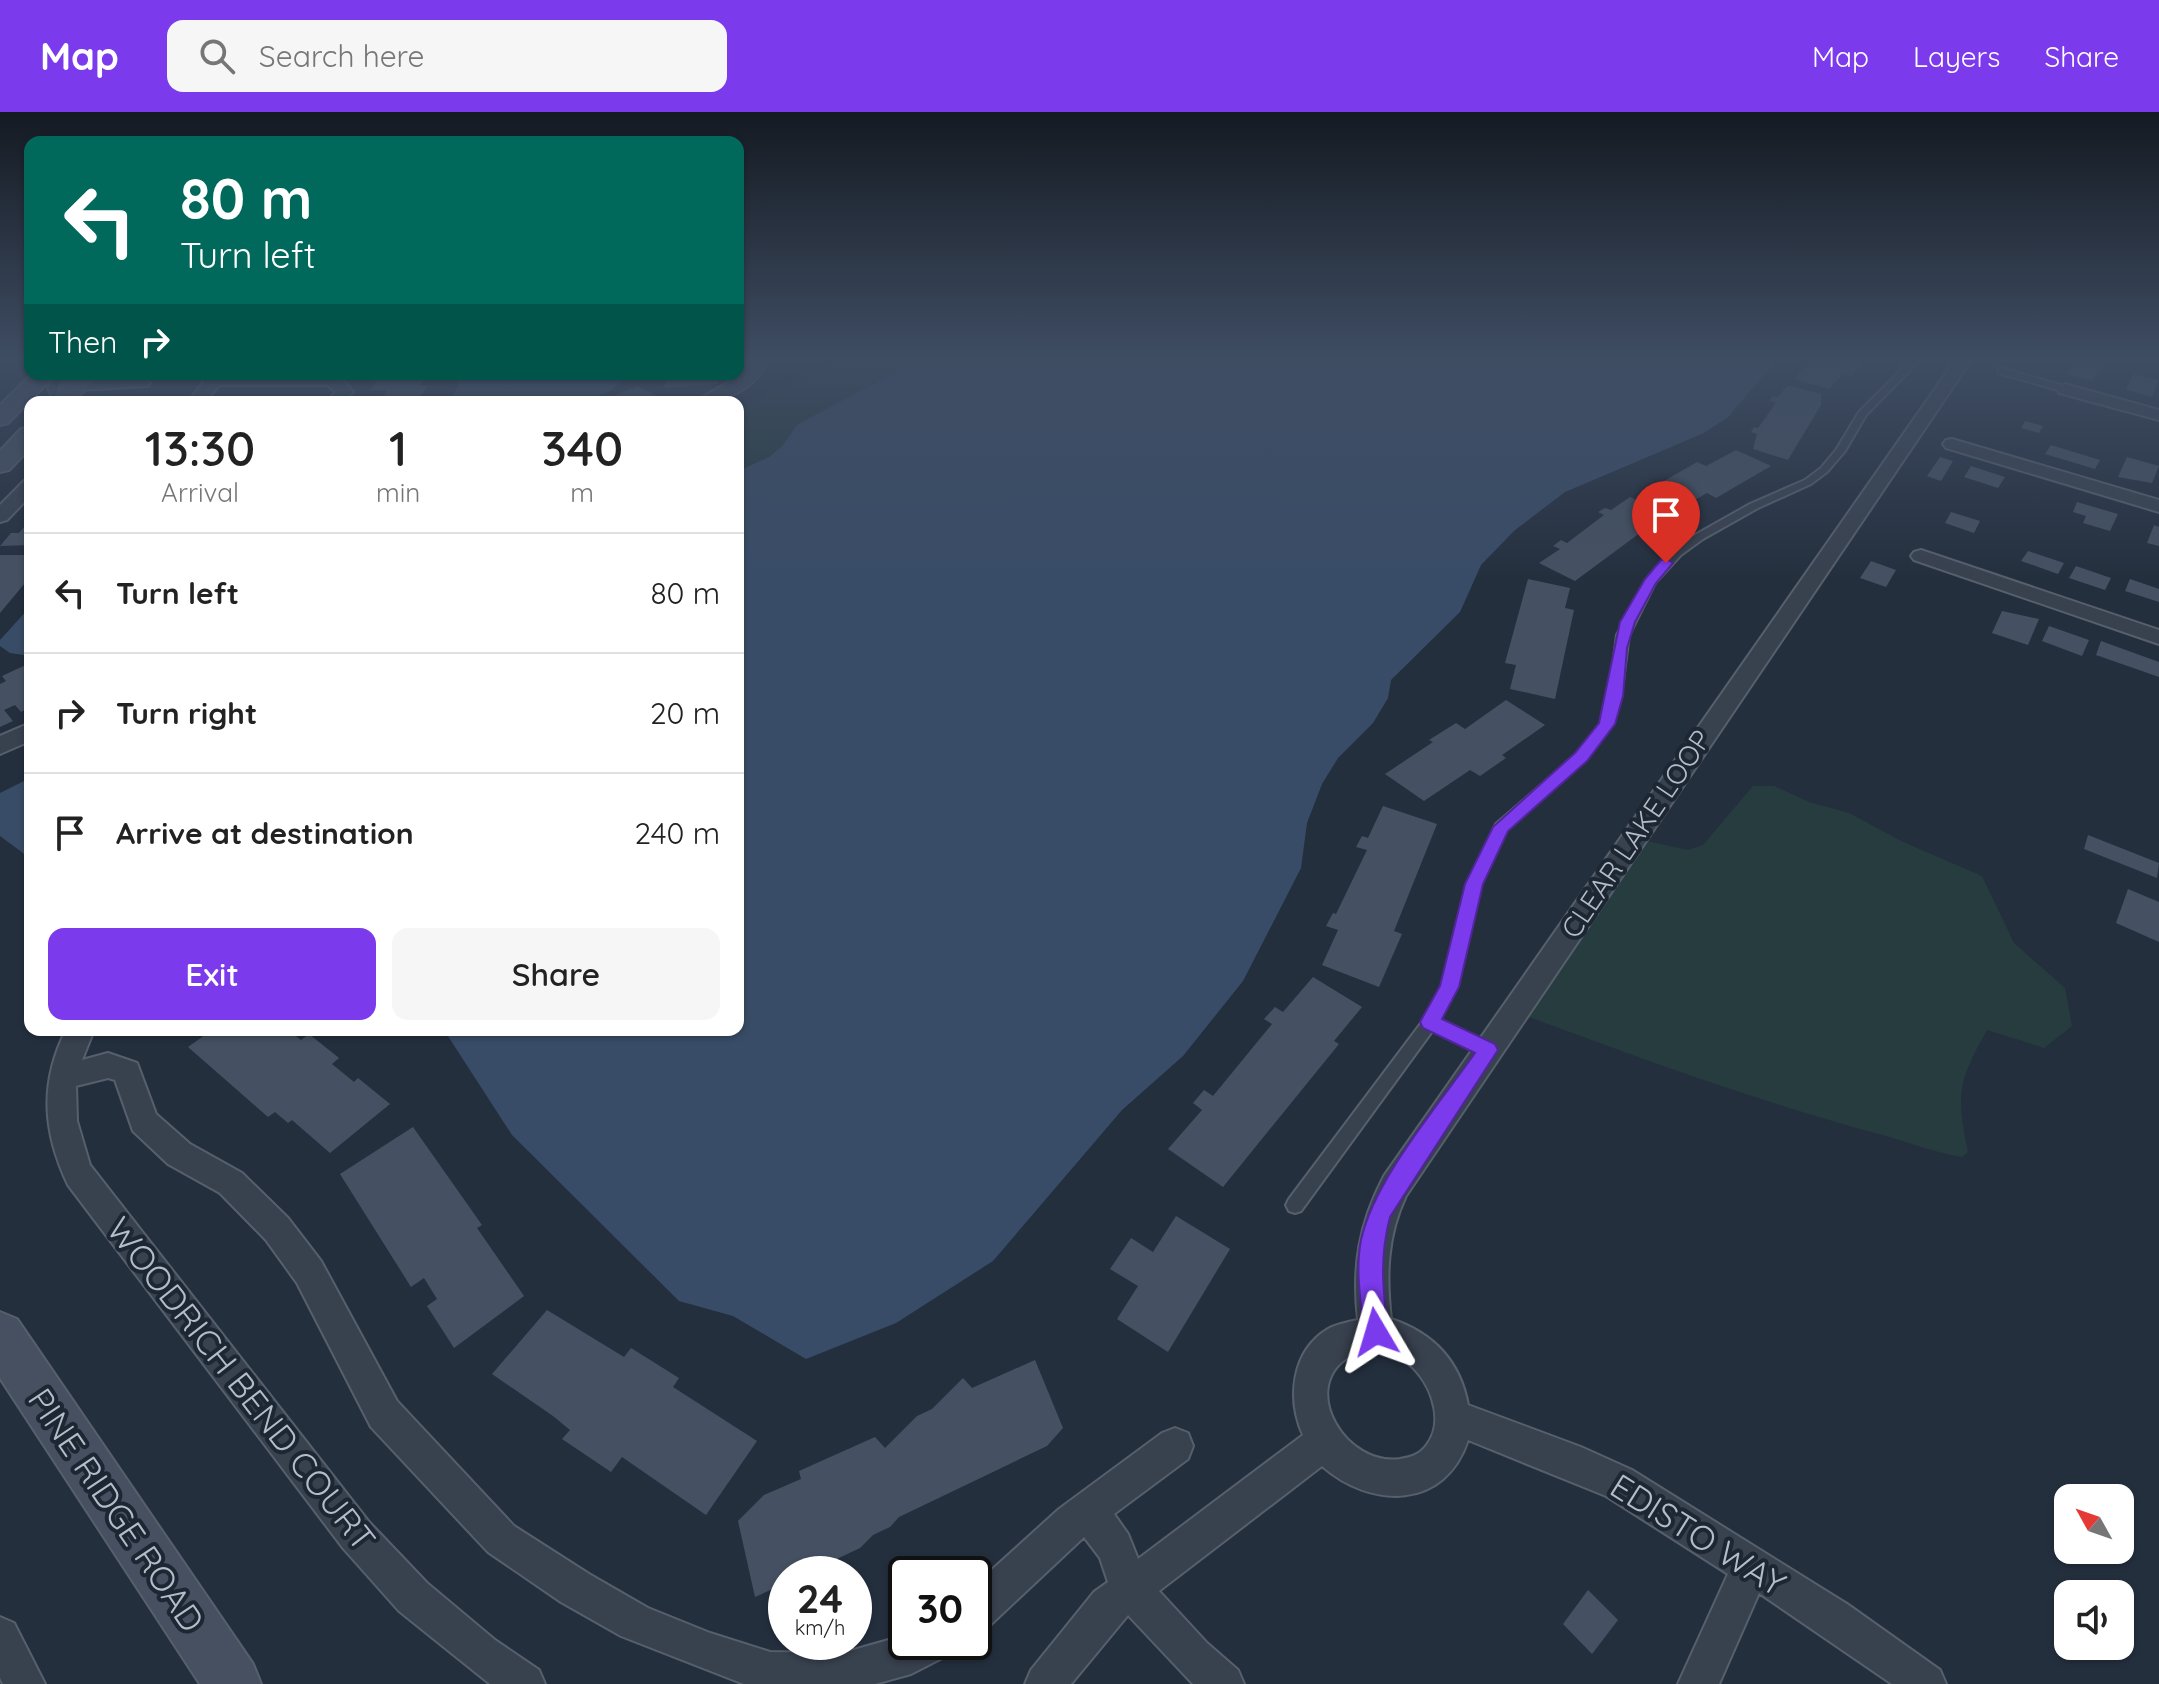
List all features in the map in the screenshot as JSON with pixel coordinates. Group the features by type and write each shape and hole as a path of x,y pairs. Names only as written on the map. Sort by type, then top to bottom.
{"street":[{"name":"CLEAR LAKE LOOP","path":"1376,1332 1369,1273 1372,1242 1380,1215 1395,1186 1910,432"},
{"path":"0,465 24,440"},
{"path":"1952,444 2159,506"},
{"path":"0,516 24,491"},
{"path":"1921,556 2159,637"},
{"path":"0,746 24,734"},
{"name":"WOODRICH BEND COURT","path":"78,1036 64,1077 60,1122 67,1153 79,1175 356,1535 413,1597 481,1654 525,1684"},
{"path":"64,1077 108,1065 127,1072 144,1122 179,1154 231,1183 267,1217 294,1252 342,1329 373,1398 395,1428 501,1539 541,1567 635,1622 710,1653 770,1672 843,1673 890,1660"},
{"path":"1376,1332 1410,1344 1438,1369 1449,1392 1454,1417 1450,1439 1441,1457 1426,1472 1405,1480 1383,1480 1361,1474 1340,1460 1324,1442 1312,1420 1308,1397 1311,1374 1320,1355 1336,1341 1355,1333 1376,1332"},
{"name":"PINE RIDGE ROAD","path":"0,1336 233,1684"},
{"name":"EDISTO WAY","path":"1454,1417 1581,1465 1619,1483 1833,1618 1926,1684"},
{"path":"1045,1684 1108,1606 1324,1442"},
{"path":"992,1597 1087,1510 1175,1446"},
{"path":"1087,1510 1115,1547 1130,1588 1193,1657 1224,1684"},
{"path":"1698,1684 1751,1567"},
{"path":"0,1637 25,1684"}],"lane":[{"path":"1295,1205 1430,1022 1449,987 1474,884 1501,827 1581,757 1607,724 1615,696 1623,635 1650,582 1677,553 1699,537 1754,506 1808,482 1824,470 1851,432"},
{"path":"1430,1022 1488,1050"}],"green space":[{"path":"744,432 792,432 769,457 744,468"},
{"path":"1753,786 1774,786 1809,802 1849,813 1901,841 1982,876 2014,943 2065,988 2072,1026 2044,1048 1987,1030 1970,1063 1962,1089 1962,1116 1968,1152 1962,1157 1747,1094 1529,1017 1643,840 1688,850 1703,845"}],"water":[{"path":"792,432 1705,432 1565,492 1515,530 1481,565 1460,612 1391,680 1388,698 1373,723 1338,758 1322,784 1307,823 1301,868 1243,981 1183,1056 1122,1110 993,1261 896,1323 806,1359 733,1316 679,1301 512,1135 448,1036 744,1036 744,468 769,457"},
{"path":"24,614 24,655 10,653 0,646 0,640"},
{"path":"24,781 24,854 0,836 0,793"}],"building":[{"path":"1752,432 1805,432 1788,460 1753,449 1757,434"},
{"path":"2051,445 2100,460 2095,469 2045,454"},
{"path":"1736,450 1771,466 1716,498 1707,493 1679,509 1645,492 1697,462 1706,466"},
{"path":"1940,457 1953,461 1941,481 1927,476"},
{"path":"2127,457 2159,466 2152,483 2118,477"},
{"path":"1971,466 2005,477 1998,488 1964,477"},
{"path":"1630,497 1667,513 1575,581 1539,563 1560,549 1553,546 1561,540 1567,543 1604,515 1598,512 1605,508 1611,510"},
{"path":"2077,502 2118,514 2110,531 2083,523 2086,516 2073,512"},
{"path":"1951,512 1980,521 1974,533 1945,523"},
{"path":"2154,525 2159,527 2159,546 2147,543"},
{"path":"24,527 24,545 0,546 11,533 19,533"},
{"path":"2028,551 2064,563 2058,574 2021,561"},
{"path":"0,555 24,555 24,584 0,613"},
{"path":"1871,561 1896,570 1886,587 1860,578"},
{"path":"2076,566 2111,578 2105,590 2069,578"},
{"path":"1528,579 1570,588 1565,608 1574,610 1555,699 1510,689 1516,665 1505,663"},
{"path":"2130,579 2159,589 2159,602 2125,591"},
{"path":"2002,611 2039,619 2028,645 1992,633"},
{"path":"2049,626 2089,640 2082,656 2042,641"},
{"path":"2101,641 2159,662 2159,677 2096,655"},
{"path":"24,666 24,710 21,712 15,705 4,710 13,721 0,727 0,684 6,681 2,676"},
{"path":"1506,700 1545,725 1502,755 1506,758 1480,776 1470,770 1424,801 1385,774 1456,723 1465,729"},
{"path":"1383,806 1437,824 1394,931 1402,934 1379,987 1322,965 1338,930 1326,926 1333,913 1336,914 1367,850 1356,847 1362,836 1368,838"},
{"path":"2088,835 2159,863 2157,878 2084,849"},
{"path":"2128,889 2159,902 2159,942 2116,923"},
{"path":"1313,977 1362,1007 1334,1041 1339,1044 1223,1187 1168,1149 1202,1110 1193,1103 1204,1090 1213,1096 1272,1024 1264,1019 1275,1007 1283,1012"},
{"path":"204,1036 296,1036 301,1040 312,1036 339,1058 332,1064 354,1082 358,1078 390,1104 330,1153 292,1120 288,1123 275,1112 268,1117 188,1047"},
{"path":"413,1127 482,1225 477,1228 524,1296 454,1348 427,1306 437,1299 424,1278 411,1287 340,1174"},
{"path":"1176,1216 1230,1249 1168,1352 1117,1319 1138,1286 1110,1269 1131,1238 1153,1252"},
{"path":"547,1310 624,1357 631,1348 679,1378 673,1387 757,1441 706,1515 622,1457 611,1472 562,1439 570,1430 553,1416 492,1374"},
{"path":"1035,1360 1063,1428 1047,1446 899,1517 860,1548 843,1556 768,1556 768,1591 755,1597 738,1521 764,1495 801,1479 799,1471 875,1437 885,1448 917,1416 932,1409 963,1378 972,1388"},
{"path":"1588,1590 1618,1620 1592,1654 1563,1624"}],"route":[{"path":"1376,1332 1369,1273 1372,1242 1380,1215 1395,1186 1488,1050 1430,1022 1449,987 1474,884 1486,853 1501,827 1581,757 1607,724 1615,696 1620,648 1627,622 1650,582 1666,563"}]}
